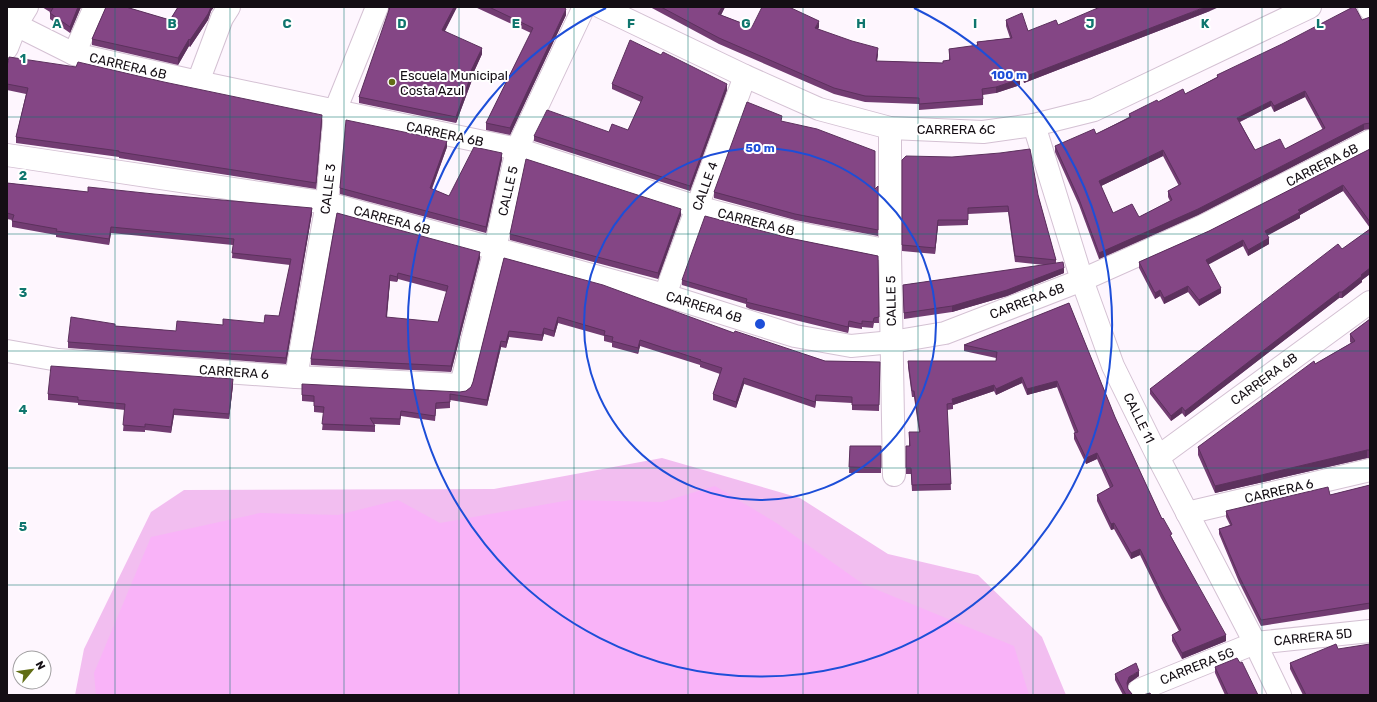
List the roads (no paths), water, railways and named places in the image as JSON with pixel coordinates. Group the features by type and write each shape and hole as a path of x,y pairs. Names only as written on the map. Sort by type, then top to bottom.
{"street":[{"path":"7,48 10,22 27,7"},
{"path":"74,54 95,7"},
{"path":"198,82 222,18 229,7"},
{"name":"CALLE 3","path":"296,377 327,203 335,111 377,7"},
{"name":"CALLE 5","path":"461,385 495,249 517,149 584,7"},
{"name":"CARRERA 6C","path":"601,7 745,76 819,109 890,128 983,132 1034,125 1094,110 1310,7"},
{"name":"CARRERA 6B","path":"10,22 74,54 198,82 517,149 696,207 792,232 890,251"},
{"name":"CALLE 4","path":"665,295 745,76"},
{"name":"CALLE 11","path":"1034,125 1082,280 1113,366 1158,457 1255,643 1280,695"},
{"name":"CALLE 5","path":"890,128 890,251 894,475"},
{"name":"CARRERA 6B","path":"7,155 327,203 665,295 795,336 851,346 892,342 945,333 1082,280 1203,226 1370,141"},
{"name":"CARRERA 6B","path":"1158,457 1370,302"},
{"name":"CARRERA 6","path":"7,351 58,360 296,377 461,385"},
{"name":"CARRERA 6","path":"1187,513 1370,470"},
{"name":"CARRERA 5D","path":"1255,643 1370,631"},
{"name":"CARRERA 5G","path":"1139,690 1255,643"}],"place":[{"name":"Escuela Municipal Costa Azul","path":"392,82"}]}
